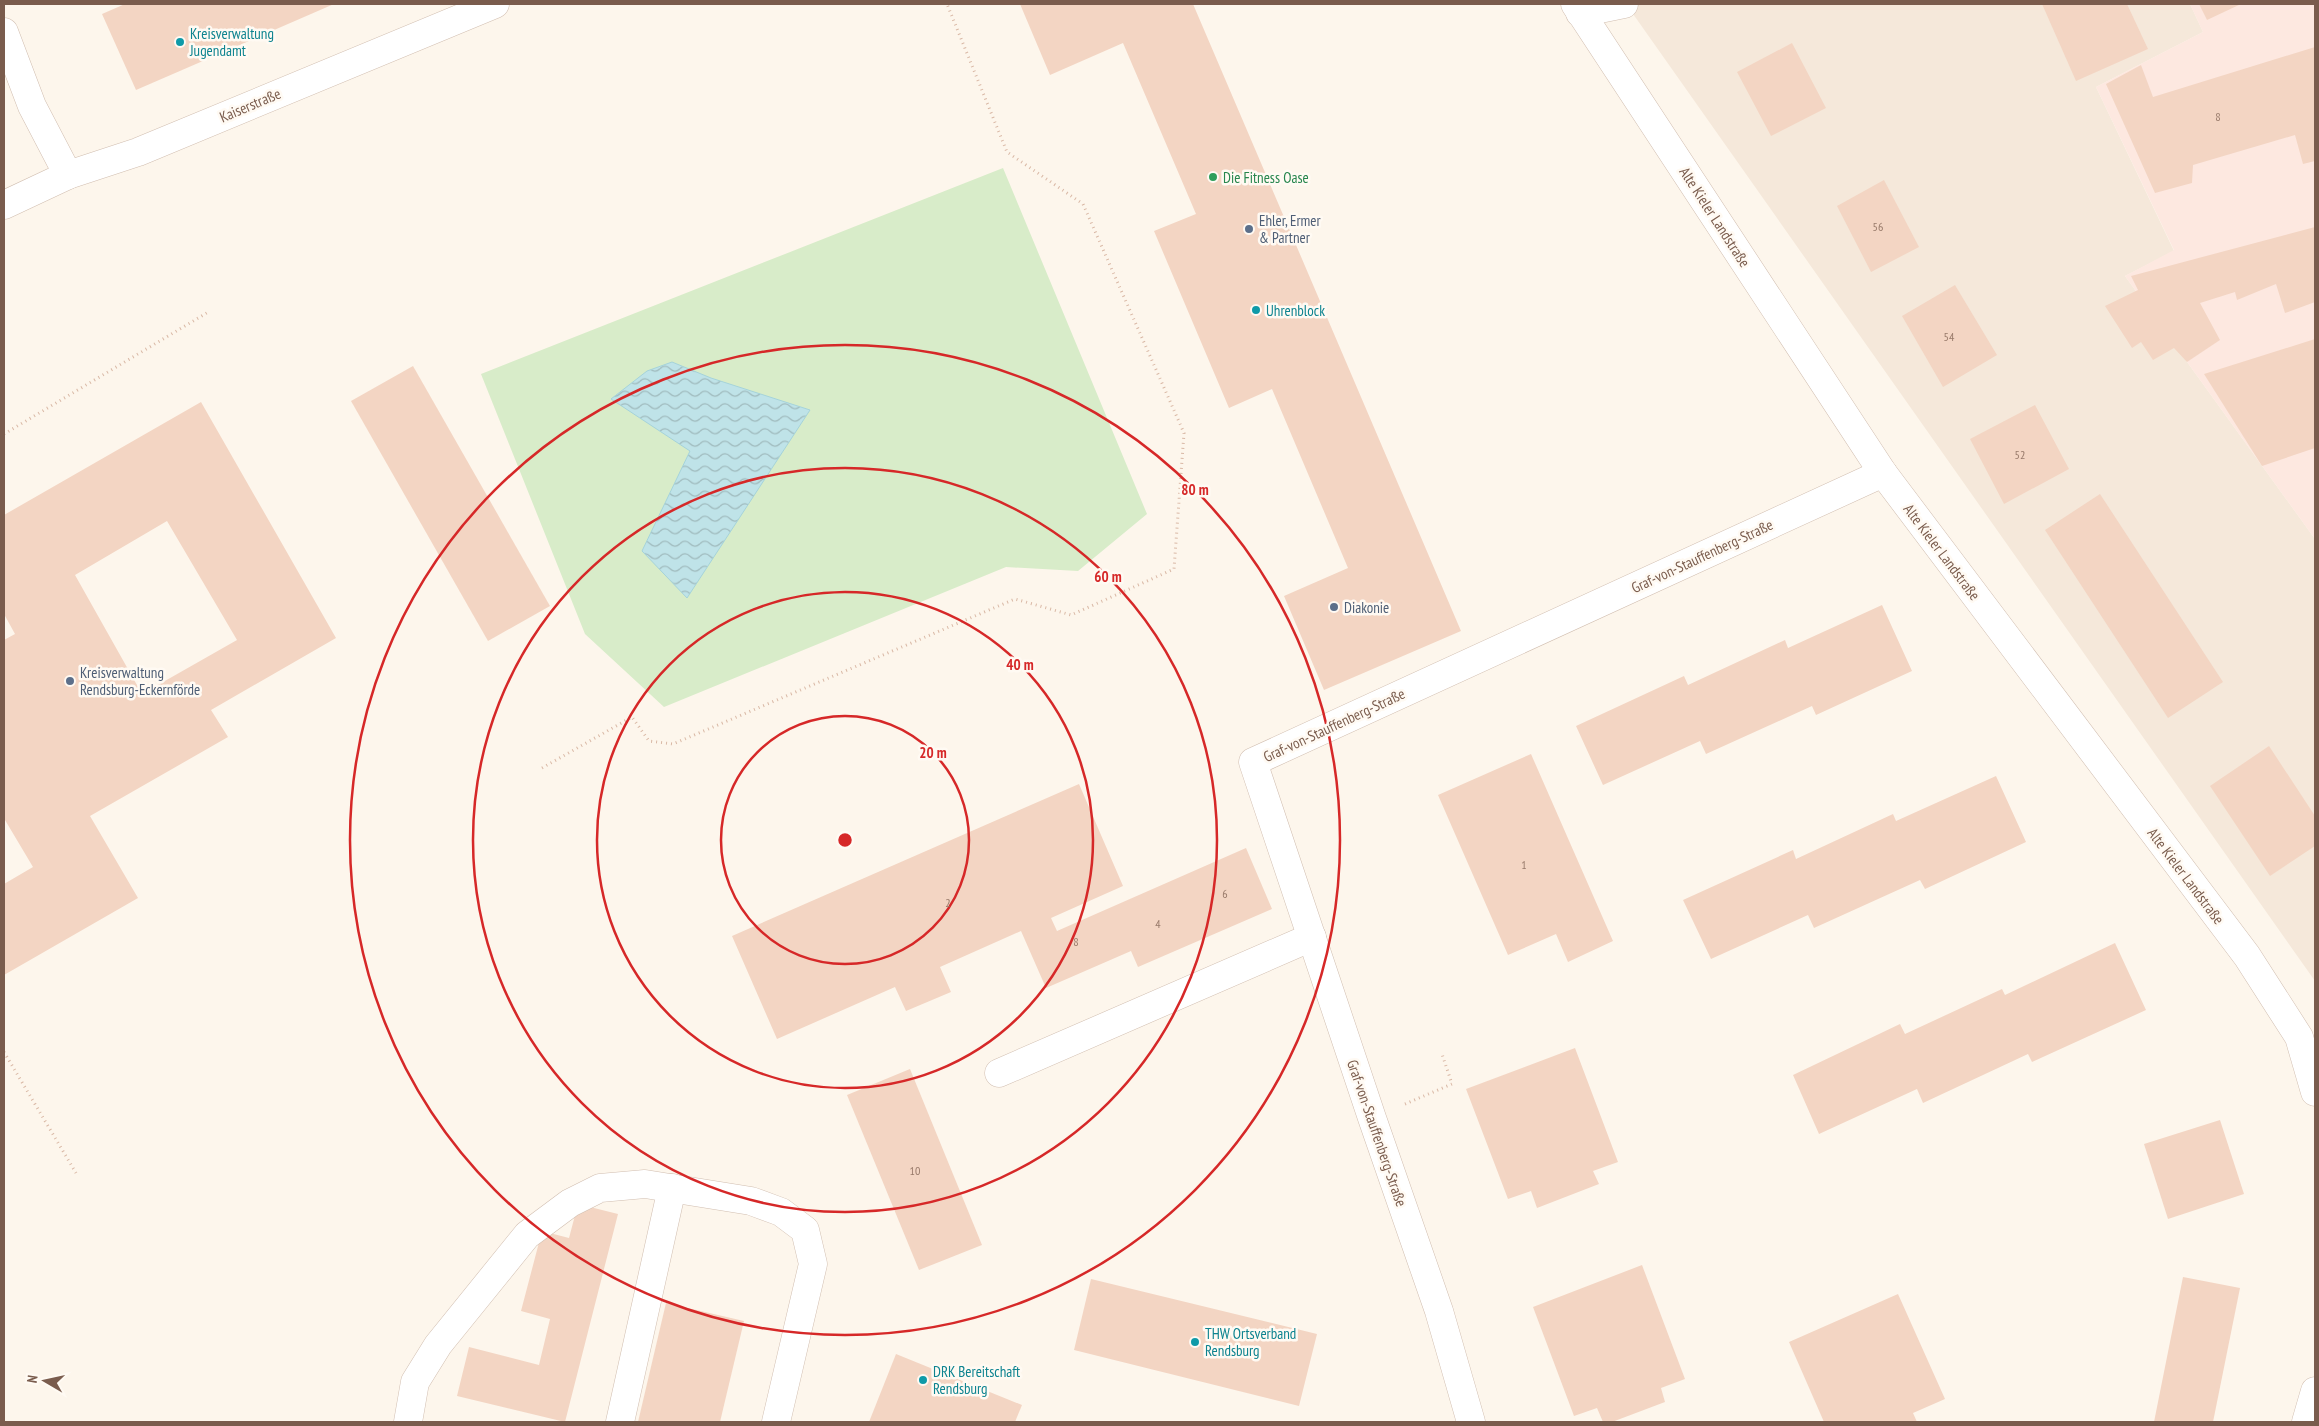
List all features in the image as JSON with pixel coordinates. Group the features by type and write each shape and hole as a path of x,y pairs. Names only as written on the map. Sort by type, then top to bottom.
{"street":[{"name":"Kaiserstraße","path":"4,206 68,175 138,152 495,4"},
{"path":"1578,8 1624,4"},
{"name":"Alte Kieler Landstraße","path":"1578,8 1883,473 2247,956 2299,1037 2315,1087"},
{"path":"4,32 32,106 68,175"},
{"name":"Graf-von-Stauffenberg-Straße","path":"1471,1422 1439,1311 1372,1118 1253,762 1883,473"},
{"path":"1000,1073 1312,937"},
{"path":"408,1422 414,1382 438,1345 527,1235 570,1203 600,1188 645,1184 751,1201 781,1212 805,1230 813,1264 776,1422"},
{"path":"620,1422 672,1188"},
{"path":"2306,1422 2315,1391"}],"path":[{"path":"542,768 632,717 649,741 673,744 1014,599 1071,615 1174,569 1184,433 1083,204 1007,152 946,4"},
{"path":"4,434 210,310"},
{"path":"4,1052 76,1173"},
{"path":"1372,1118 1452,1084 1442,1054"}],"shaded area":[{"path":"1626,4 2190,4 2203,32 2096,87 2174,251 2125,276 2315,539 2315,981"},
{"path":"2190,4 2315,4 2315,539 2125,276 2174,250 2096,87 2203,32"}],"green space":[{"path":"1003,168 1147,514 1078,571 1006,567 664,707 585,634 481,374"}],"water":[{"path":"672,362 711,378 810,410 687,598 642,551 690,451 611,399 647,371"}],"building":[{"name":"Kreisverwaltung Jugendamt","path":"125,4 334,4 136,90 102,14"},
{"name":"Uhrenblock","path":"1020,4 1193,4 1461,631 1324,690 1284,596 1348,568 1272,389 1229,408 1154,231 1196,214 1123,43 1050,75"},
{"path":"2042,4 2127,4 2148,49 2076,81"},
{"path":"2199,4 2241,4 2207,20"},
{"path":"1792,43 1826,108 1771,136 1737,72"},
{"path":"2315,47 2315,161 2303,164 2295,135 2193,165 2192,183 2155,193 2106,84 2141,65 2153,97"},
{"path":"1884,180 1919,247 1871,272 1837,206"},
{"path":"2315,227 2315,302 2285,313 2276,284 2237,300 2235,292 2200,303 2220,340 2187,362 2174,348 2153,360 2141,342 2132,348 2105,306 2138,290 2131,276"},
{"path":"1955,285 1997,355 1943,387 1902,316"},
{"path":"2315,339 2315,448 2262,466 2204,374"},
{"path":"413,366 550,606 488,641 351,401"},
{"name":"Kreisverwaltung Rendsburg-Eckernförde","path":"201,402 336,638 211,710 228,737 90,816 138,898 4,975 4,884 33,867 4,821 4,640 15,634 4,614 4,515","holes":["167,521 237,640 142,694 75,575"]},
{"path":"2035,405 2069,469 2004,504 1970,439"},
{"path":"2100,494 2223,682 2168,718 2045,530"},
{"path":"1882,605 1912,671 1816,715 1812,706 1706,754 1700,741 1603,785 1576,726 1684,676 1688,685 1785,640 1788,648"},
{"path":"2269,746 2315,816 2315,846 2270,876 2210,786"},
{"path":"1531,754 1613,941 1568,962 1556,934 1508,955 1438,795"},
{"path":"1996,776 2026,842 1925,889 1920,880 1814,928 1808,915 1711,959 1683,900 1793,850 1796,859 1893,814 1896,821"},
{"path":"1079,784 1123,886 1051,918 1057,931 1246,848 1272,909 1138,967 1131,951 1046,988 1021,931 940,967 951,992 906,1011 895,987 777,1039 732,936"},
{"path":"2115,943 2146,1010 2032,1062 2028,1054 1923,1103 1917,1089 1819,1134 1793,1075 1900,1024 1905,1034 2002,989 2005,995"},
{"path":"1575,1048 1618,1162 1593,1171 1599,1184 1537,1208 1531,1191 1508,1199 1466,1089"},
{"path":"910,1069 982,1245 919,1270 847,1095"},
{"path":"2220,1120 2244,1194 2168,1219 2144,1144"},
{"path":"578,1204 618,1214 565,1422 457,1396 469,1347 539,1365 550,1319 521,1311 542,1231 569,1238"},
{"path":"1642,1265 1685,1379 1661,1388 1665,1402 1612,1422 1603,1422 1597,1408 1574,1416 1533,1307"},
{"path":"2183,1277 2240,1288 2213,1422 2154,1422"},
{"name":"THW Ortsverband Rendsburg","path":"1091,1279 1317,1334 1299,1406 1074,1350"},
{"path":"1898,1294 1945,1399 1913,1413 1917,1422 1824,1422 1789,1342"},
{"path":"666,1303 744,1321 720,1422 638,1422"},
{"name":"DRK Bereitschaft Rendsburg","path":"896,1354 1022,1405 1015,1422 869,1422"}],"place":[{"name":"Kreisverwaltung Jugendamt","path":"180,42"},
{"name":"Die Fitness Oase","path":"1213,177"},
{"name":"Ehler, Ermer & Partner","path":"1249,229"},
{"name":"Uhrenblock","path":"1256,310"},
{"name":"Diakonie","path":"1334,607"},
{"name":"Kreisverwaltung Rendsburg-Eckernförde","path":"70,681"},
{"name":"THW Ortsverband Rendsburg","path":"1195,1342"},
{"name":"DRK Bereitschaft Rendsburg","path":"923,1380"}]}
